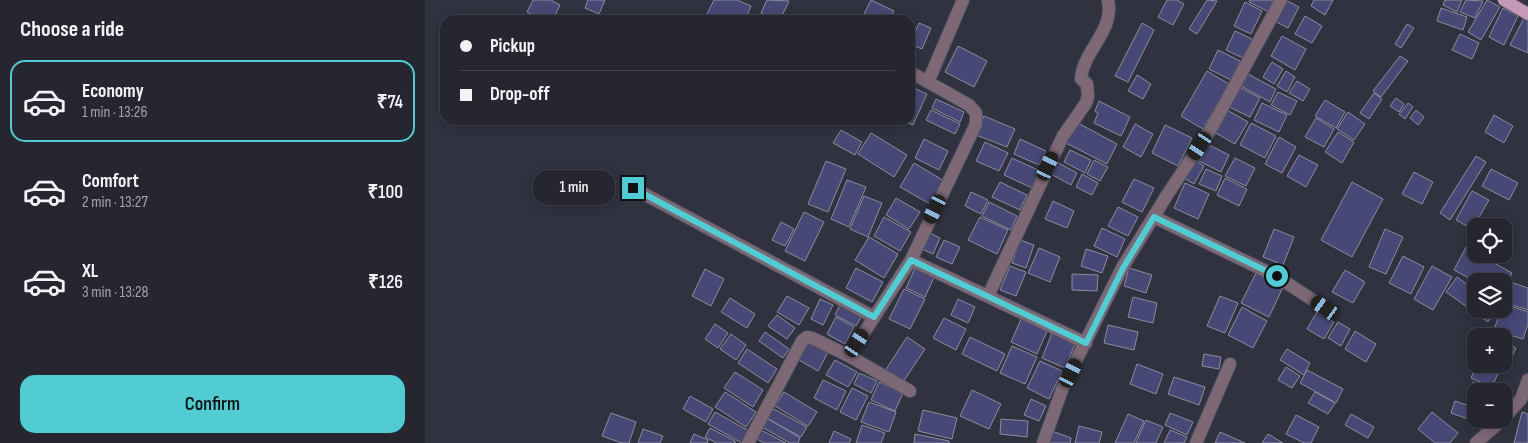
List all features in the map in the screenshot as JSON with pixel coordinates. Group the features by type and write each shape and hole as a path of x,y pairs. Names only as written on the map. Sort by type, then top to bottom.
{"main road":[{"path":"1504,0 1528,14"}],"street":[{"path":"928,82 963,0"},
{"path":"988,296 1063,136 1086,103 1088,96 1087,84 1081,78 1082,70 1108,23 1110,10 1108,0"},
{"path":"1043,443 1063,388 1123,268 1211,129 1281,0"},
{"path":"849,356 911,260 976,124 976,114 969,105 915,75"},
{"path":"633,188 874,317"},
{"path":"1154,217 1277,276 1325,308"},
{"path":"911,260 1086,343"},
{"path":"748,443 802,341 807,337 849,356 910,391"},
{"path":"1195,443 1230,364"},
{"path":"1512,408 1521,398 1528,380"},
{"path":"1476,443 1492,428"}],"building":[{"path":"533,0 551,0 560,5 555,15 533,15 527,12"},
{"path":"588,0 605,0 599,14 585,8"},
{"path":"714,0 737,0 751,6 747,15 707,14"},
{"path":"767,0 789,1 782,15 765,15 761,13"},
{"path":"871,0 894,11 892,15 864,15"},
{"path":"1167,0 1177,0 1184,4 1173,25 1158,17"},
{"path":"1207,0 1217,1 1197,34 1189,29"},
{"path":"1250,0 1278,0 1271,13 1249,2"},
{"path":"1285,0 1299,7 1288,28 1273,20"},
{"path":"1314,0 1333,0 1325,15 1311,6"},
{"path":"1445,0 1462,0 1457,12 1443,5"},
{"path":"1466,0 1483,1 1475,18 1460,12"},
{"path":"1487,0 1500,7 1481,40 1468,32"},
{"path":"1245,2 1262,11 1251,34 1234,26"},
{"path":"1441,8 1467,17 1463,30 1437,21"},
{"path":"1503,8 1518,16 1504,45 1489,37"},
{"path":"1305,16 1322,26 1312,43 1295,34"},
{"path":"1524,18 1528,20 1528,53 1510,45"},
{"path":"919,23 931,28 922,49 915,46 915,32"},
{"path":"1142,23 1154,30 1128,82 1115,76"},
{"path":"1407,24 1414,28 1401,48 1395,44"},
{"path":"1235,31 1254,40 1245,59 1226,50"},
{"path":"1460,34 1479,43 1472,59 1452,50"},
{"path":"1282,36 1306,49 1295,70 1271,56"},
{"path":"958,46 987,61 974,87 945,72"},
{"path":"1218,50 1240,61 1231,80 1209,69"},
{"path":"1400,56 1408,61 1381,97 1373,91"},
{"path":"1272,62 1283,69 1274,84 1263,77"},
{"path":"1207,71 1229,84 1203,129 1181,116"},
{"path":"1286,71 1295,77 1287,92 1277,86"},
{"path":"1248,74 1276,89 1270,102 1241,86"},
{"path":"1137,75 1151,84 1143,99 1128,91"},
{"path":"1297,81 1310,89 1303,101 1289,93"},
{"path":"1239,87 1260,98 1250,117 1229,107"},
{"path":"915,88 927,94 915,121"},
{"path":"1278,92 1297,101 1290,115 1271,105"},
{"path":"1374,93 1382,99 1369,119 1360,113"},
{"path":"1396,98 1404,104 1399,112 1390,106"},
{"path":"936,99 964,112 960,122 932,108"},
{"path":"1325,100 1345,112 1336,128 1315,116"},
{"path":"1099,101 1130,117 1121,136 1094,123 1098,113 1095,111"},
{"path":"1262,103 1287,115 1279,132 1254,120"},
{"path":"1408,103 1413,107 1405,119 1399,114"},
{"path":"931,110 960,124 955,134 926,120"},
{"path":"1227,110 1248,122 1235,144 1214,132"},
{"path":"1416,110 1424,117 1418,125 1410,118"},
{"path":"1348,112 1365,124 1354,140 1337,129"},
{"path":"1494,115 1513,126 1504,143 1485,132"},
{"path":"984,116 1015,129 1007,147 976,135"},
{"path":"1316,118 1334,129 1324,147 1305,137"},
{"path":"1076,122 1117,144 1107,164 1066,143"},
{"path":"1251,123 1276,136 1265,158 1240,145"},
{"path":"1135,124 1153,134 1141,157 1123,147"},
{"path":"1165,125 1192,138 1178,166 1152,153"},
{"path":"841,130 862,142 855,155 833,143"},
{"path":"1338,132 1354,142 1342,163 1325,152"},
{"path":"871,133 907,155 894,177 858,154"},
{"path":"1279,137 1296,147 1282,173 1265,164"},
{"path":"924,139 948,151 939,170 915,158"},
{"path":"1020,139 1046,151 1039,165 1014,154"},
{"path":"985,142 1008,153 999,171 976,161"},
{"path":"1207,144 1229,155 1221,172 1199,161"},
{"path":"1070,150 1091,160 1085,173 1064,162"},
{"path":"1299,155 1318,165 1306,187 1287,176"},
{"path":"1476,156 1486,162 1450,220 1440,213"},
{"path":"1012,158 1040,171 1032,188 1004,175"},
{"path":"1235,158 1255,168 1246,186 1225,176"},
{"path":"1094,160 1108,167 1100,181 1087,174"},
{"path":"1194,160 1204,166 1194,184 1184,178"},
{"path":"826,161 846,169 828,212 808,204"},
{"path":"1057,162 1077,173 1071,185 1051,174"},
{"path":"914,163 944,181 930,204 900,187"},
{"path":"1206,169 1222,176 1216,191 1199,184"},
{"path":"1491,169 1518,183 1509,200 1482,186"},
{"path":"1414,172 1433,182 1422,204 1402,194"},
{"path":"1082,174 1098,183 1092,195 1076,187"},
{"path":"1225,178 1247,189 1239,206 1217,195"},
{"path":"1134,179 1154,188 1142,212 1122,202"},
{"path":"847,180 866,187 849,227 831,219"},
{"path":"1000,182 1027,195 1020,210 992,197"},
{"path":"1352,182 1383,199 1352,257 1321,240"},
{"path":"1185,183 1209,194 1198,219 1174,208"},
{"path":"1472,191 1489,200 1478,218 1467,218 1467,226 1456,220"},
{"path":"971,192 988,200 981,214 965,206"},
{"path":"864,196 882,203 868,237 850,229"},
{"path":"896,198 920,212 909,229 886,215"},
{"path":"1053,201 1074,211 1067,228 1045,219"},
{"path":"989,202 1017,216 1011,230 982,216"},
{"path":"1118,207 1138,217 1128,236 1108,226"},
{"path":"804,212 824,222 805,261 785,251"},
{"path":"884,217 911,232 900,251 874,236"},
{"path":"980,217 1008,230 997,254 968,240"},
{"path":"781,222 794,229 785,246 772,240"},
{"path":"1102,228 1125,239 1117,257 1094,246"},
{"path":"1274,229 1294,237 1283,265 1263,257"},
{"path":"1385,229 1403,237 1386,274 1369,267"},
{"path":"928,232 940,238 933,254 922,249"},
{"path":"869,237 898,254 884,278 855,260"},
{"path":"944,240 960,247 952,264 936,257"},
{"path":"1020,240 1034,245 1026,268 1012,263"},
{"path":"1466,247 1467,263 1494,263 1512,273 1467,273 1467,277 1454,270"},
{"path":"1039,248 1060,257 1050,282 1028,273"},
{"path":"1086,249 1108,256 1102,273 1081,266"},
{"path":"1403,256 1424,267 1411,294 1389,283"},
{"path":"916,266 935,275 925,297 906,288"},
{"path":"1010,266 1026,272 1016,296 1000,290"},
{"path":"1432,266 1452,277 1433,310 1414,299"},
{"path":"856,268 883,282 872,302 846,288"},
{"path":"1129,268 1152,275 1146,293 1124,286"},
{"path":"705,269 724,279 711,306 692,296"},
{"path":"1345,270 1365,282 1353,303 1332,292"},
{"path":"1257,271 1284,285 1269,317 1241,303"},
{"path":"1072,274 1098,275 1097,291 1072,290"},
{"path":"1457,277 1467,284 1467,307 1446,292"},
{"path":"1513,283 1528,288 1528,310 1512,305"},
{"path":"904,289 925,299 910,329 889,319"},
{"path":"787,296 809,308 799,325 777,312"},
{"path":"1220,296 1238,303 1225,333 1207,326"},
{"path":"1133,297 1157,303 1153,323 1128,317"},
{"path":"730,298 755,314 747,328 721,312"},
{"path":"820,299 833,305 823,325 811,319"},
{"path":"958,299 975,307 968,323 951,315"},
{"path":"840,305 861,317 856,326 835,315"},
{"path":"1242,307 1267,321 1253,348 1228,335"},
{"path":"1512,307 1528,312 1528,324 1523,339 1512,336 1512,328 1495,328 1498,318 1512,318"},
{"path":"1317,312 1334,322 1324,339 1307,329"},
{"path":"777,315 795,328 787,339 768,326"},
{"path":"836,317 854,327 845,344 827,334"},
{"path":"1022,317 1048,329 1037,354 1011,342"},
{"path":"944,318 966,329 956,350 933,338"},
{"path":"1482,318 1491,318 1488,322"},
{"path":"1338,322 1350,329 1341,346 1328,338"},
{"path":"715,324 728,333 718,348 705,339"},
{"path":"1108,325 1138,332 1134,350 1104,343"},
{"path":"1355,331 1376,344 1366,362 1345,349"},
{"path":"765,332 789,349 783,358 759,341"},
{"path":"1052,333 1075,344 1065,368 1042,358"},
{"path":"731,334 746,345 736,360 720,349"},
{"path":"907,337 925,349 903,382 885,371"},
{"path":"970,337 1005,354 997,371 962,354"},
{"path":"808,340 828,352 818,371 797,359"},
{"path":"1012,346 1037,357 1025,384 1000,373"},
{"path":"1512,346 1516,348 1512,357"},
{"path":"747,349 777,369 768,383 738,363"},
{"path":"1287,349 1310,363 1304,375 1280,360"},
{"path":"1204,354 1221,357 1219,369 1202,366"},
{"path":"835,360 857,372 848,387 826,375"},
{"path":"1040,361 1062,371 1049,399 1027,388"},
{"path":"1137,364 1163,374 1156,394 1130,384"},
{"path":"1286,367 1300,376 1292,388 1278,380"},
{"path":"1307,370 1343,389 1336,403 1300,383"},
{"path":"735,372 763,390 753,407 724,388"},
{"path":"859,373 877,381 871,393 854,384"},
{"path":"1473,373 1498,373 1494,383 1483,383 1471,378"},
{"path":"1174,377 1205,387 1199,405 1168,394"},
{"path":"823,380 846,391 837,410 814,398"},
{"path":"879,382 903,393 895,411 871,400"},
{"path":"852,388 868,396 856,420 840,412"},
{"path":"972,390 1001,404 989,429 960,416"},
{"path":"725,392 756,412 746,427 715,407"},
{"path":"784,392 817,412 808,426 775,406"},
{"path":"1315,392 1335,403 1328,414 1308,403"},
{"path":"690,396 713,409 706,422 683,409"},
{"path":"1031,399 1046,406 1039,421 1024,415"},
{"path":"1455,401 1467,405 1467,419 1451,413"},
{"path":"869,402 896,412 889,432 861,422"},
{"path":"772,408 807,427 801,437 766,418"},
{"path":"923,410 957,418 952,439 918,431"},
{"path":"715,412 749,431 742,443 708,424"},
{"path":"1432,412 1458,433 1450,443 1435,443 1418,429"},
{"path":"1522,412 1528,414 1528,443 1514,443"},
{"path":"611,413 636,422 629,443 622,443 602,436"},
{"path":"1170,413 1193,422 1187,435 1165,425"},
{"path":"1128,414 1144,421 1134,443 1115,443"},
{"path":"1351,414 1374,427 1368,438 1345,425"},
{"path":"1296,415 1319,427 1311,443 1304,443 1286,434"},
{"path":"767,418 800,438 798,443 790,443 762,427"},
{"path":"1001,419 1028,421 1027,437 1000,434"},
{"path":"1146,420 1163,427 1156,443 1136,443"},
{"path":"862,425 885,433 881,443 856,443"},
{"path":"1079,426 1102,432 1099,443 1075,443"},
{"path":"710,428 735,441 735,443 717,443 705,437"},
{"path":"643,429 663,436 660,443 638,443"},
{"path":"761,430 786,443 764,443 757,439"},
{"path":"1170,430 1187,437 1184,443 1164,443"},
{"path":"834,431 851,439 849,443 829,443"},
{"path":"1052,431 1071,438 1070,443 1048,443"},
{"path":"1220,432 1245,443 1215,443"},
{"path":"694,434 708,440 707,443 690,443"},
{"path":"915,434 949,441 949,443 914,443"},
{"path":"1268,434 1283,443 1262,443"}],"route":[{"path":"633,188 874,317 911,260 1086,343 1123,268 1154,217 1277,276"}]}
